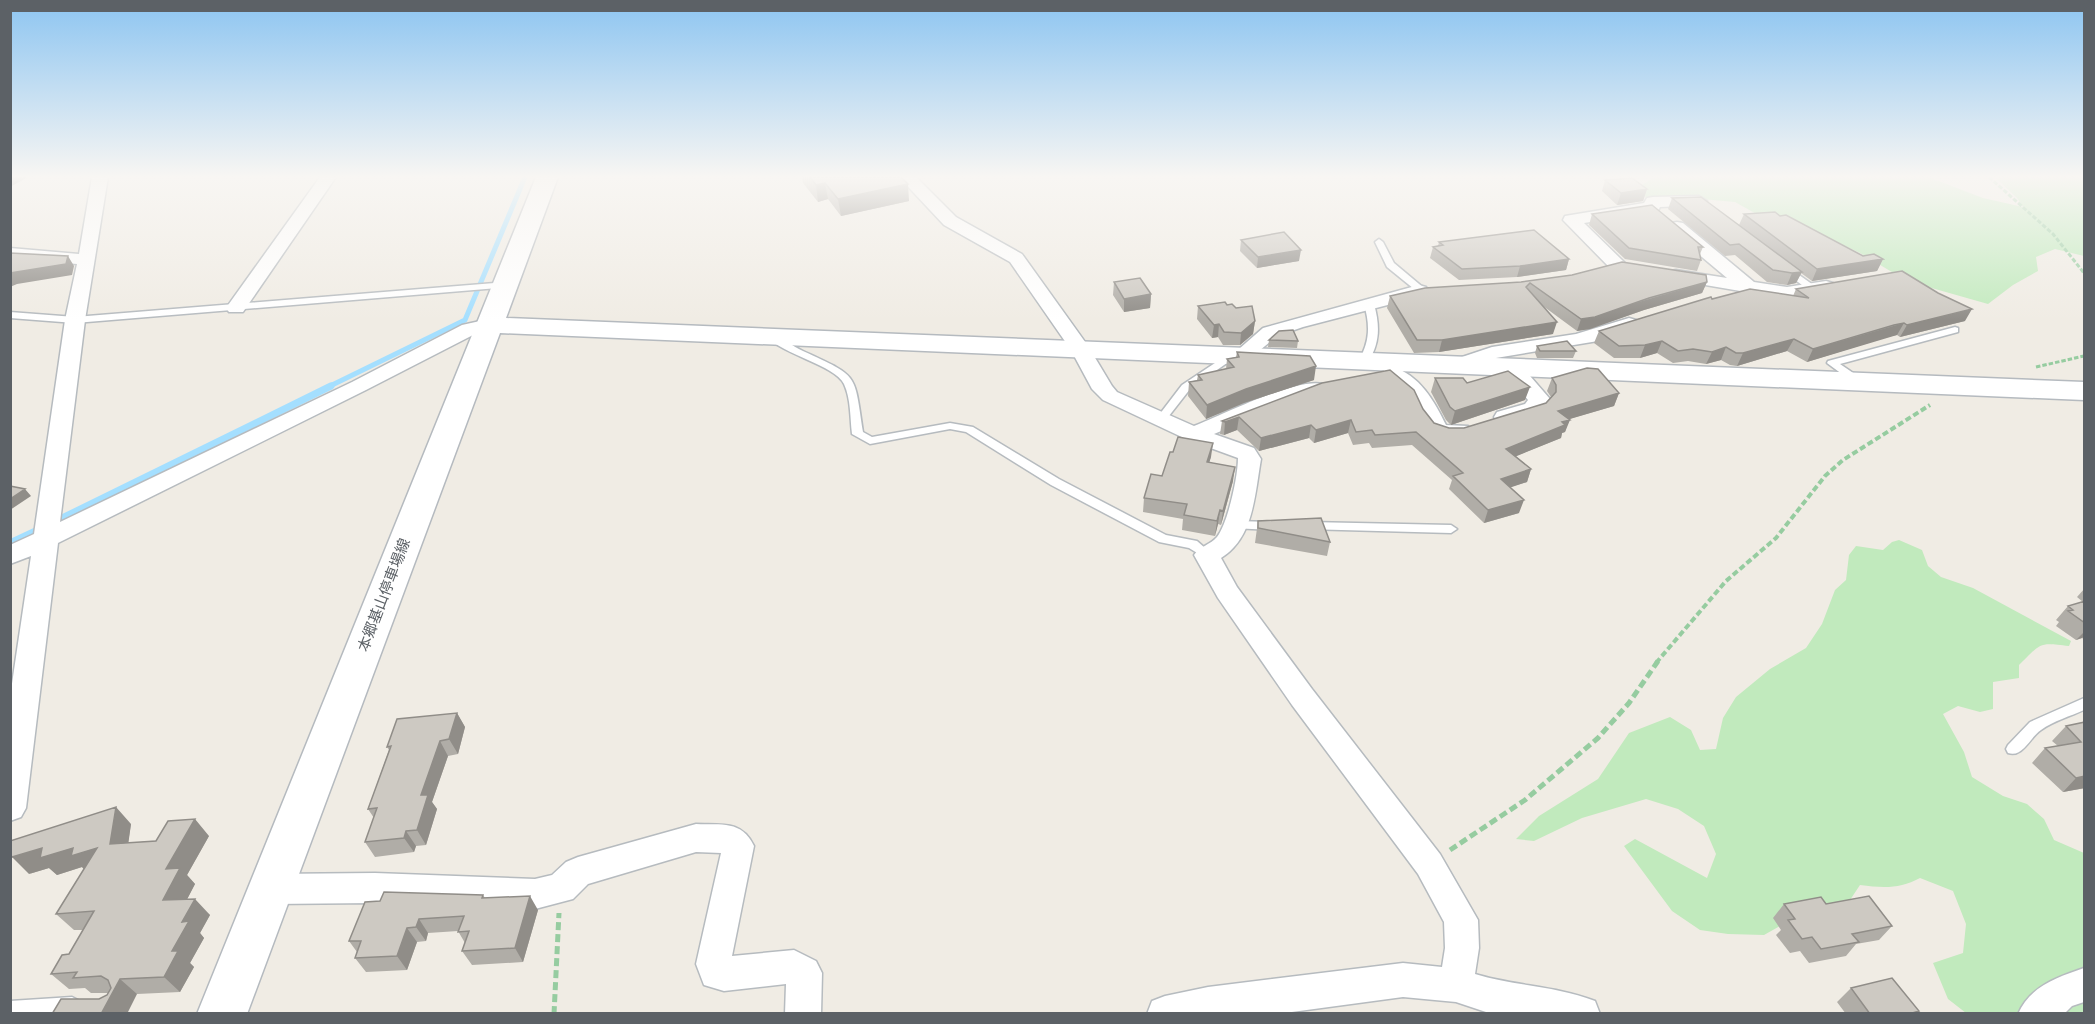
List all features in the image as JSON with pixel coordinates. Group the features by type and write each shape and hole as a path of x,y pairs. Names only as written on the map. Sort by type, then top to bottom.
{"street":[{"path":"10,808 75,320 93,225"},
{"path":"236,308 294,225"},
{"name":"本郷基山停車場線","path":"222,1014 529,225"},
{"path":"956,225 1016,258 1081,350 1103,389 1110,396 1194,434 1246,453 1250,459 1236,525 1224,545 1207,555 1227,592 1289,679 1428,864 1461,920 1462,948 1456,985"},
{"path":"1576,225 1618,266"},
{"path":"1674,225 1750,288"},
{"path":"10,253 87,260"},
{"path":"1598,271 1618,266 1641,270"},
{"path":"1664,273 1787,293 1845,283"},
{"path":"1712,298 1750,288"},
{"path":"1236,355 1270,332 1369,304 1422,291 1442,289"},
{"path":"1460,364 1474,357 1511,348 1594,336 1642,319"},
{"path":"10,556 359,386 469,329 489,325 1236,355 1351,374"},
{"path":"1194,434 1280,398 1351,374 1400,367 1460,364 2085,391"},
{"path":"1400,367 1422,398 1437,429 1443,433 1452,434 1533,408 1538,404 1539,399 1511,366"},
{"path":"271,889 375,888 535,894 561,888 578,872 696,838 731,840 738,846 713,964 716,973 794,967 804,973 803,1014"},
{"path":"1165,1014 1208,1005 1403,980 1456,985 1504,1000 1582,1014"},
{"path":"2036,1014 2061,993 2085,985"}],"lane":[{"path":"1379,242 1384,259 1391,267 1422,291"},
{"path":"1777,262 1813,289"},
{"path":"10,315 75,320 507,285"},
{"path":"1351,374 1374,345 1376,326 1369,304"},
{"path":"1859,381 1832,363 1955,330"},
{"path":"771,336 777,343 803,357 836,370 846,377 850,387 858,434 870,441 950,426 969,429 1055,482 1163,538 1193,544 1207,555"},
{"path":"1161,419 1186,387 1236,355"},
{"path":"1236,525 1451,529"},
{"path":"2013,749 2036,726 2085,704"},
{"path":"10,1010 93,1005"}],"path":[{"path":"2044,225 2078,262 2085,273"},
{"path":"1428,864 1525,800 1598,738 1629,703 1651,669 1726,581 1776,538 1825,476 1874,440 1949,394 1952,386"},
{"path":"554,1014 561,888"}],"green space":[{"path":"1789,225 2084,225 2084,256 2055,249 2036,257 2038,271 2013,285 1988,304 1907,281 1860,253 1822,235"},
{"path":"1899,540 1922,550 1928,566 1941,577 1973,588 2071,641 2069,646 2045,644 2036,648 2019,665 2019,678 1993,682 1993,709 1980,712 1958,706 1943,714 1964,752 1972,777 2003,796 2027,804 2044,819 2054,840 2084,853 2084,1013 1966,1013 1948,999 1933,963 1963,953 1966,924 1953,891 1920,878 1891,887 1860,885 1842,912 1794,918 1764,935 1728,934 1700,930 1672,911 1624,846 1635,839 1707,878 1716,854 1704,826 1678,809 1646,799 1582,818 1534,841 1516,839 1539,816 1598,779 1629,733 1670,717 1691,730 1700,750 1716,749 1723,718 1736,697 1770,669 1806,648 1822,624 1835,590 1846,580 1849,555 1856,546 1883,550 1892,542"}],"building":[{"path":"1604,225 1676,225 1703,247 1698,247 1701,260 1629,248"},
{"path":"1705,225 1738,225 1802,272 1773,270 1739,244 1730,245"},
{"path":"1758,225 1804,225 1863,256 1874,254 1883,259 1817,269"},
{"path":"1534,230 1569,259 1520,266 1462,269 1433,247 1443,245 1439,242"},
{"path":"1284,232 1301,250 1258,257 1241,240"},
{"path":"10,253 68,256 66,264 10,273"},
{"path":"1622,262 1706,275 1707,282 1649,298 1595,317 1581,319 1530,283 1526,287 1557,322 1442,340 1417,340 1390,296 1425,288 1521,282 1572,275"},
{"path":"1902,271 1938,293 1972,309 1907,325 1904,323 1894,325 1813,349 1794,339 1743,353 1736,353 1726,347 1712,352 1693,349 1678,351 1662,341 1645,345 1619,346 1599,331 1711,297 1712,299 1750,289 1809,298 1796,289"},
{"path":"1140,278 1151,294 1124,299 1114,282"},
{"path":"1225,302 1236,308 1252,306 1255,321 1241,333 1224,332 1219,324 1214,325 1198,306"},
{"path":"1293,330 1298,341 1269,340 1279,331"},
{"path":"1567,341 1576,351 1540,351 1537,346"},
{"path":"1237,352 1310,356 1316,366 1246,389 1207,405 1189,382 1202,380 1198,375 1234,367 1227,359 1239,357"},
{"path":"1587,368 1598,369 1619,393 1558,411 1570,420 1562,422 1565,425 1506,449 1531,469 1501,479 1524,500 1488,510 1453,476 1463,473 1416,432 1375,435 1372,430 1356,432 1351,420 1316,430 1311,425 1261,438 1239,417 1222,421 1322,383 1390,370 1414,390 1423,409 1434,423 1449,428 1464,428 1546,403 1556,392 1556,385 1552,378"},
{"path":"1508,371 1530,387 1455,411 1450,407 1435,378 1463,378 1467,383"},
{"path":"1178,437 1213,443 1207,462 1235,467 1223,511 1220,510 1217,521 1184,515 1187,504 1144,498 1151,474 1162,476"},
{"path":"10,486 25,489 10,499"},
{"path":"1321,518 1330,542 1258,528 1258,521"},
{"path":"2085,601 2085,623 2068,611 2073,610 2068,606"},
{"path":"457,713 449,739 440,741 421,795 428,795 417,830 406,831 404,838 365,842 377,808 368,809 391,746 387,747 397,719"},
{"path":"2085,722 2085,776 2076,778 2045,748 2081,742 2066,726"},
{"path":"116,807 110,844 156,841 168,821 195,819 166,869 180,868 163,900 195,899 182,922 189,921 172,951 178,951 164,977 120,979 101,1014 52,1014 61,999 99,999 107,995 111,988 108,980 101,976 73,978 77,972 51,974 62,955 69,954 94,911 56,914 97,848 71,856 73,848 40,858 42,848 12,857 10,841"},
{"path":"384,892 483,895 482,898 530,896 515,948 462,951 469,931 458,932 464,916 419,919 416,927 407,928 397,956 355,958 361,941 349,941 365,902 380,901"},
{"path":"1869,896 1892,926 1852,934 1859,942 1821,949 1812,937 1802,939 1788,920 1795,919 1784,904 1821,897 1826,904"},
{"path":"1892,978 1919,1011 1909,1014 1870,1014 1851,988"}],"waterway":[{"path":"328,387 465,320 505,225"},
{"path":"54,522 331,386"},
{"path":"10,543 42,528"}]}
